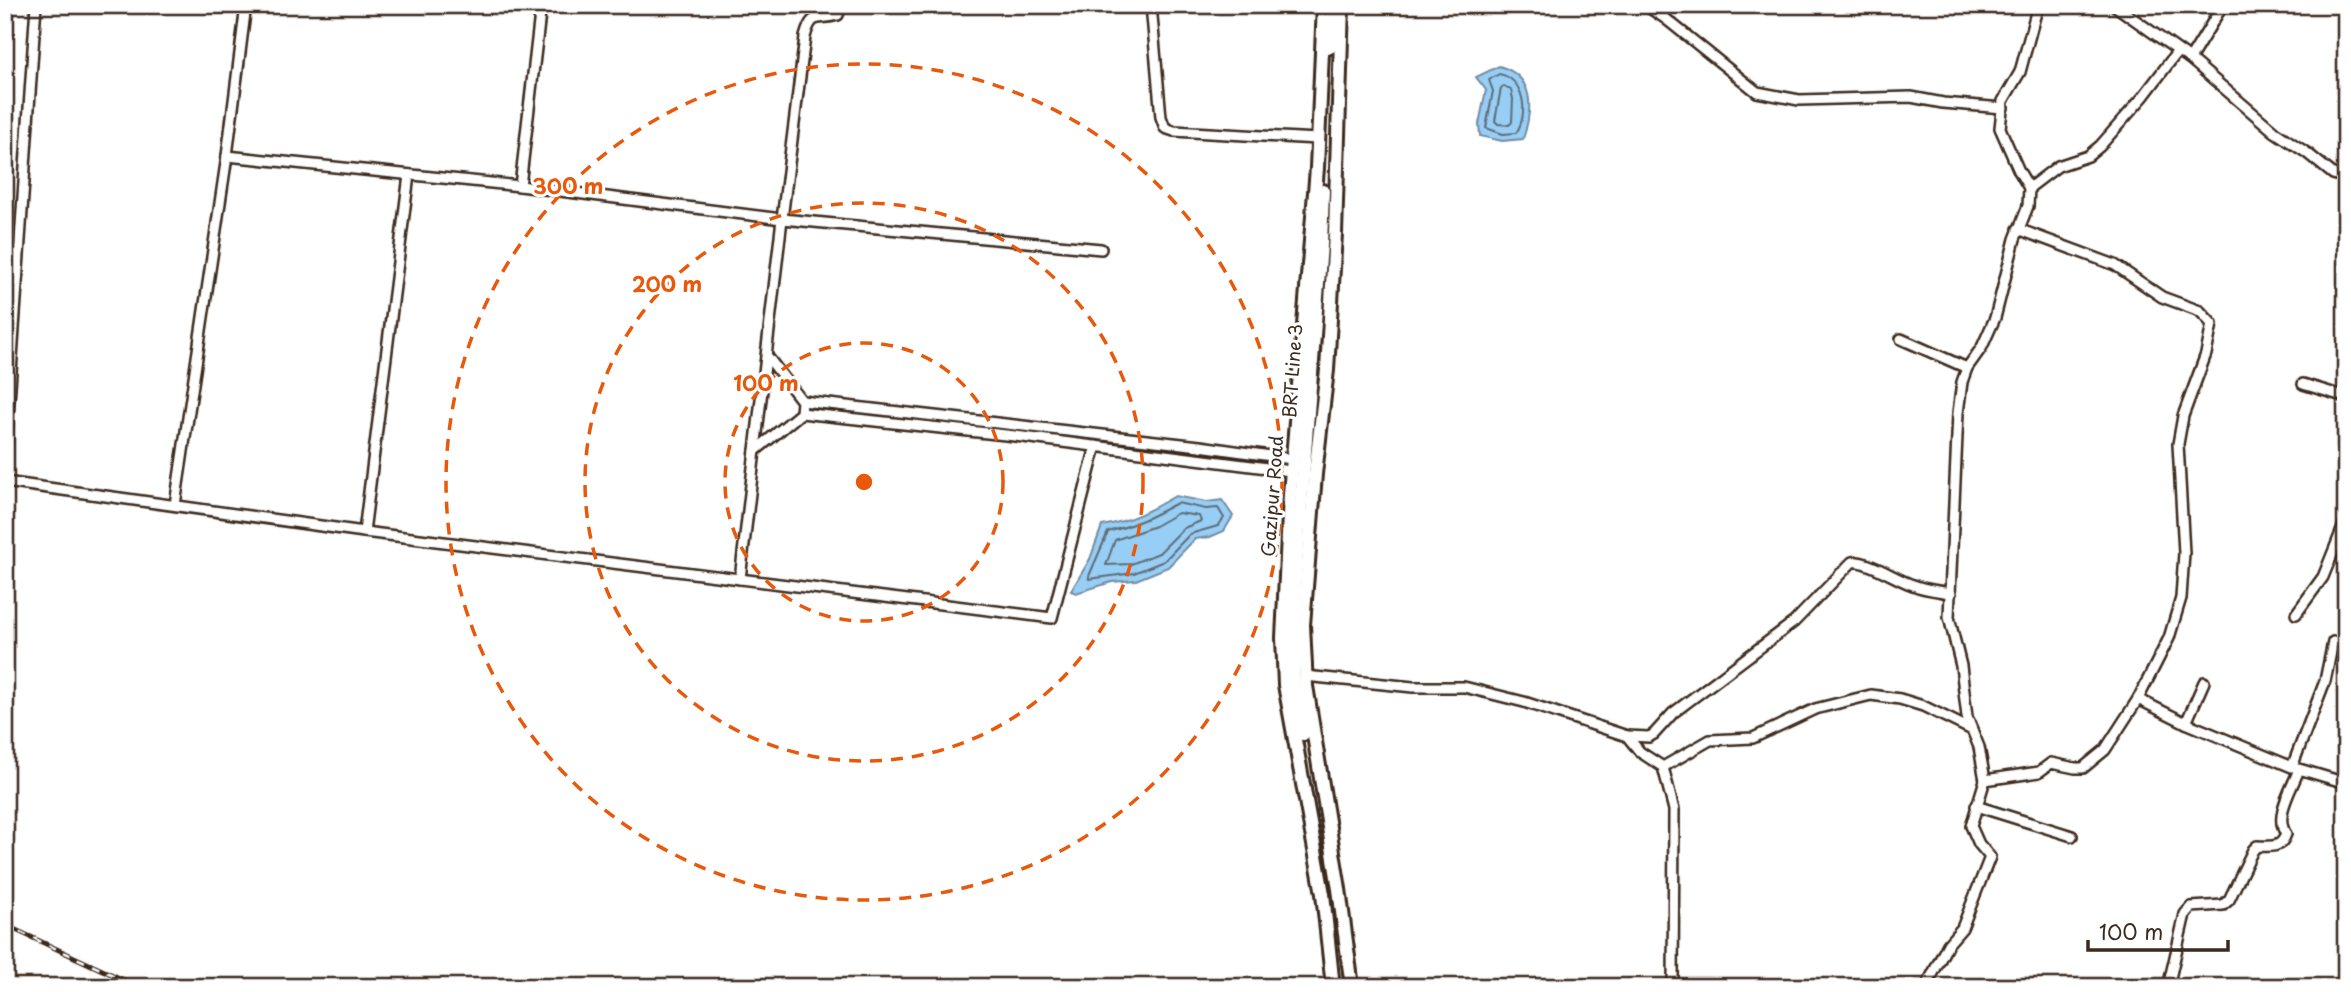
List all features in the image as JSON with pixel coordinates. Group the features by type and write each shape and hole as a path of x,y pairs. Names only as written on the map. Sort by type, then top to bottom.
{"main road":[{"name":"Gazipur Road","path":"1324,5 1318,139 1292,465 1283,638 1285,685 1323,894 1334,987"},
{"name":"BRT Line 3","path":"1333,5 1321,245 1293,606 1292,654 1294,682 1331,892 1342,987"},
{"path":"1342,5 1327,370 1315,474 1303,625 1305,676 1352,987"}],"street":[{"path":"5,461 36,5"},
{"path":"175,505 227,156 246,5"},
{"path":"520,186 541,5"},
{"path":"740,579 782,219 808,26 817,17 838,15 841,5"},
{"path":"1151,5 1161,117 1165,128 1188,132 1318,139"},
{"path":"1644,5 1666,19 1757,92 1799,100 1911,97 1943,103 2003,108"},
{"path":"1926,987 1948,944 1962,928 1990,857 1979,844 1971,826 1984,780 1979,747 1967,717 1961,666 1949,617 1958,413 1962,382 1995,318 2018,229 2028,206 2029,188 2000,128 2003,101 2020,72 2038,5"},
{"path":"2115,5 2190,59 2274,132 2333,174 2346,178"},
{"path":"2190,59 2223,5"},
{"path":"2029,188 2068,160 2088,156 2100,146 2143,97 2178,51"},
{"path":"227,156 520,186 782,219 1101,249"},
{"path":"364,532 409,175"},
{"path":"1984,780 2039,772 2051,762 2082,768 2105,750 2138,699 2169,638 2181,598 2184,553 2178,444 2183,416 2206,354 2212,324 2200,310 2162,298 2115,265 2018,229"},
{"path":"1901,339 1967,368"},
{"path":"755,451 801,413 802,401 767,356"},
{"path":"2303,384 2346,397"},
{"path":"802,401 1187,444 1292,465"},
{"path":"801,413 1292,465"},
{"path":"5,482 364,532 1052,618 1096,446"},
{"path":"2295,614 2323,578 2346,520"},
{"path":"1305,676 1413,687 1464,687 1524,702 1627,736 1649,737 1682,706 1794,622 1852,562 1863,564 1913,586 1951,593"},
{"path":"2168,987 2185,914 2191,907 2223,905 2229,900 2253,850 2257,846 2278,846 2283,842 2286,834 2281,818 2325,681 2333,642"},
{"path":"2186,723 2204,682"},
{"path":"1663,767 1710,740 1753,738 1815,709 1871,695 1923,706 1972,730"},
{"path":"2138,699 2186,723 2296,768 2346,783"},
{"path":"1627,736 1640,751 1663,767 1674,810 1673,987"},
{"path":"1976,806 2072,836"}],"water":[{"path":"1499,66 1519,77 1528,95 1529,116 1523,139 1502,141 1480,136 1479,124 1486,90 1476,77"},
{"path":"1175,496 1207,502 1222,500 1233,516 1224,531 1195,539 1168,567 1136,580 1112,582 1076,593 1071,591 1090,559 1102,526 1140,514"}],"railway":[{"path":"5,925 139,987"}]}
